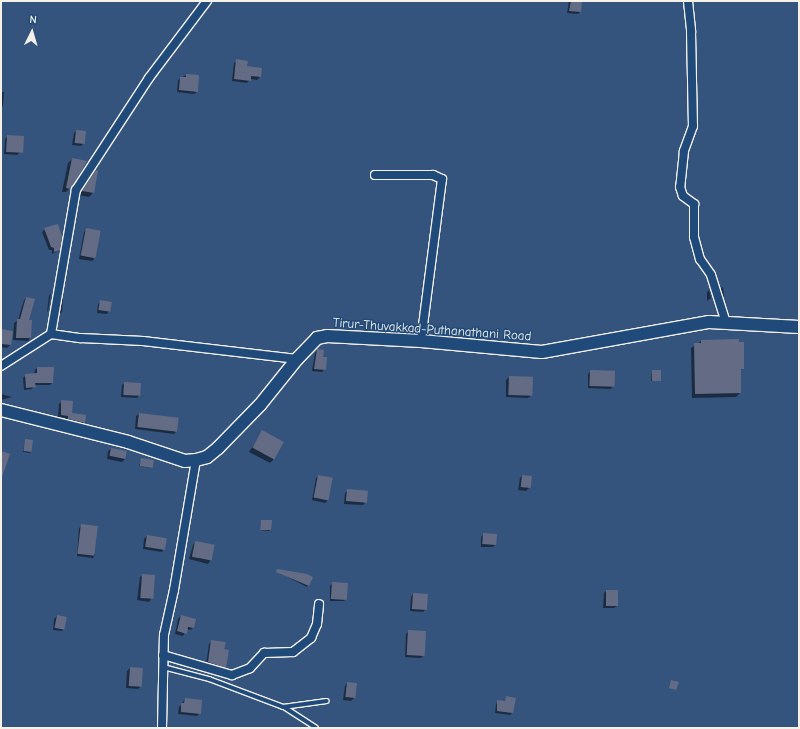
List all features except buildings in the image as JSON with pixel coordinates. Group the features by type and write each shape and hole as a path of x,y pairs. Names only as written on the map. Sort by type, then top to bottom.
{"main road":[{"name":"Tirur-Thuvakkad-Puthanathani Road","path":"196,460 207,456 218,448 260,405 316,338 327,336 421,341 542,352 709,322 799,327"},
{"path":"1,410 128,442 185,461 196,460"}],"street":[{"path":"51,334 76,190 150,78 207,1"},
{"path":"688,1 691,32 693,126 684,151 680,187 683,196 694,204 694,237 700,259 711,275 726,323"},
{"path":"375,175 434,175 442,179 421,341"},
{"path":"1,366 51,334 81,338 143,340 297,359"},
{"path":"162,728 164,635 175,582 196,460"},
{"path":"163,655 232,675 250,668 264,653 293,652 311,638 317,624 319,604"}],"lane":[{"path":"163,667 209,679 283,707 316,728"},
{"path":"283,707 327,701"}]}
